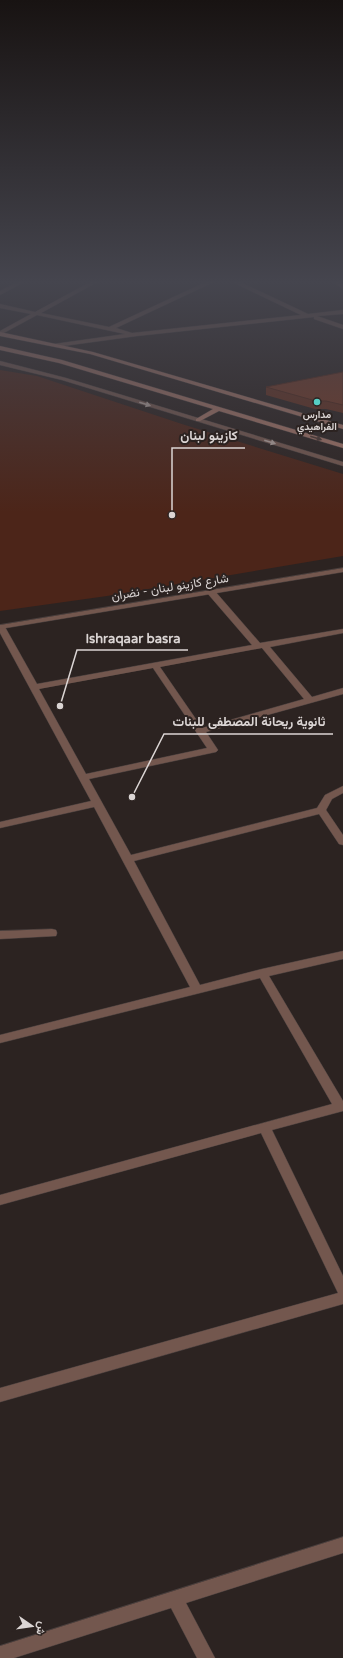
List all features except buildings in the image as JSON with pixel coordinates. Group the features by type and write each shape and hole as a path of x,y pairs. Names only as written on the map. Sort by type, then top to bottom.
{"main road":[{"path":"40,357 343,446"},
{"path":"105,357 343,427"},
{"path":"198,420 218,409"}],"street":[{"path":"0,364 64,379 343,464"},
{"name":"شارع كازينو لبنان - نضران","path":"1,627 343,570"},
{"path":"211,592 310,700"},
{"path":"1,627 98,803 198,991"},
{"path":"34,688 343,631"},
{"path":"83,777 213,750 155,665"},
{"path":"200,731 343,691"},
{"path":"128,859 321,810 328,797 343,789"},
{"path":"0,825 98,803"},
{"path":"321,810 343,842"},
{"path":"0,935 52,933"},
{"path":"0,1039 198,991 262,973 343,955"},
{"path":"0,1200 341,1107 262,973"},
{"path":"265,1128 343,1290"},
{"path":"0,1395 343,1298"},
{"path":"0,1654 343,1545"},
{"path":"175,1599 206,1658"}],"shaded area":[{"path":"0,370 37,376 185,425 343,474 343,556 107,596 0,611"}],"place":[{"name":"مدارس الفراهيدي","path":"317,402"},
{"name":"كازينو لبنان","path":"172,515"},
{"name":"Ishraqaar basra","path":"60,706"},
{"name":"ثانوية ريحانة المصطفى للبنات","path":"132,797"}]}
